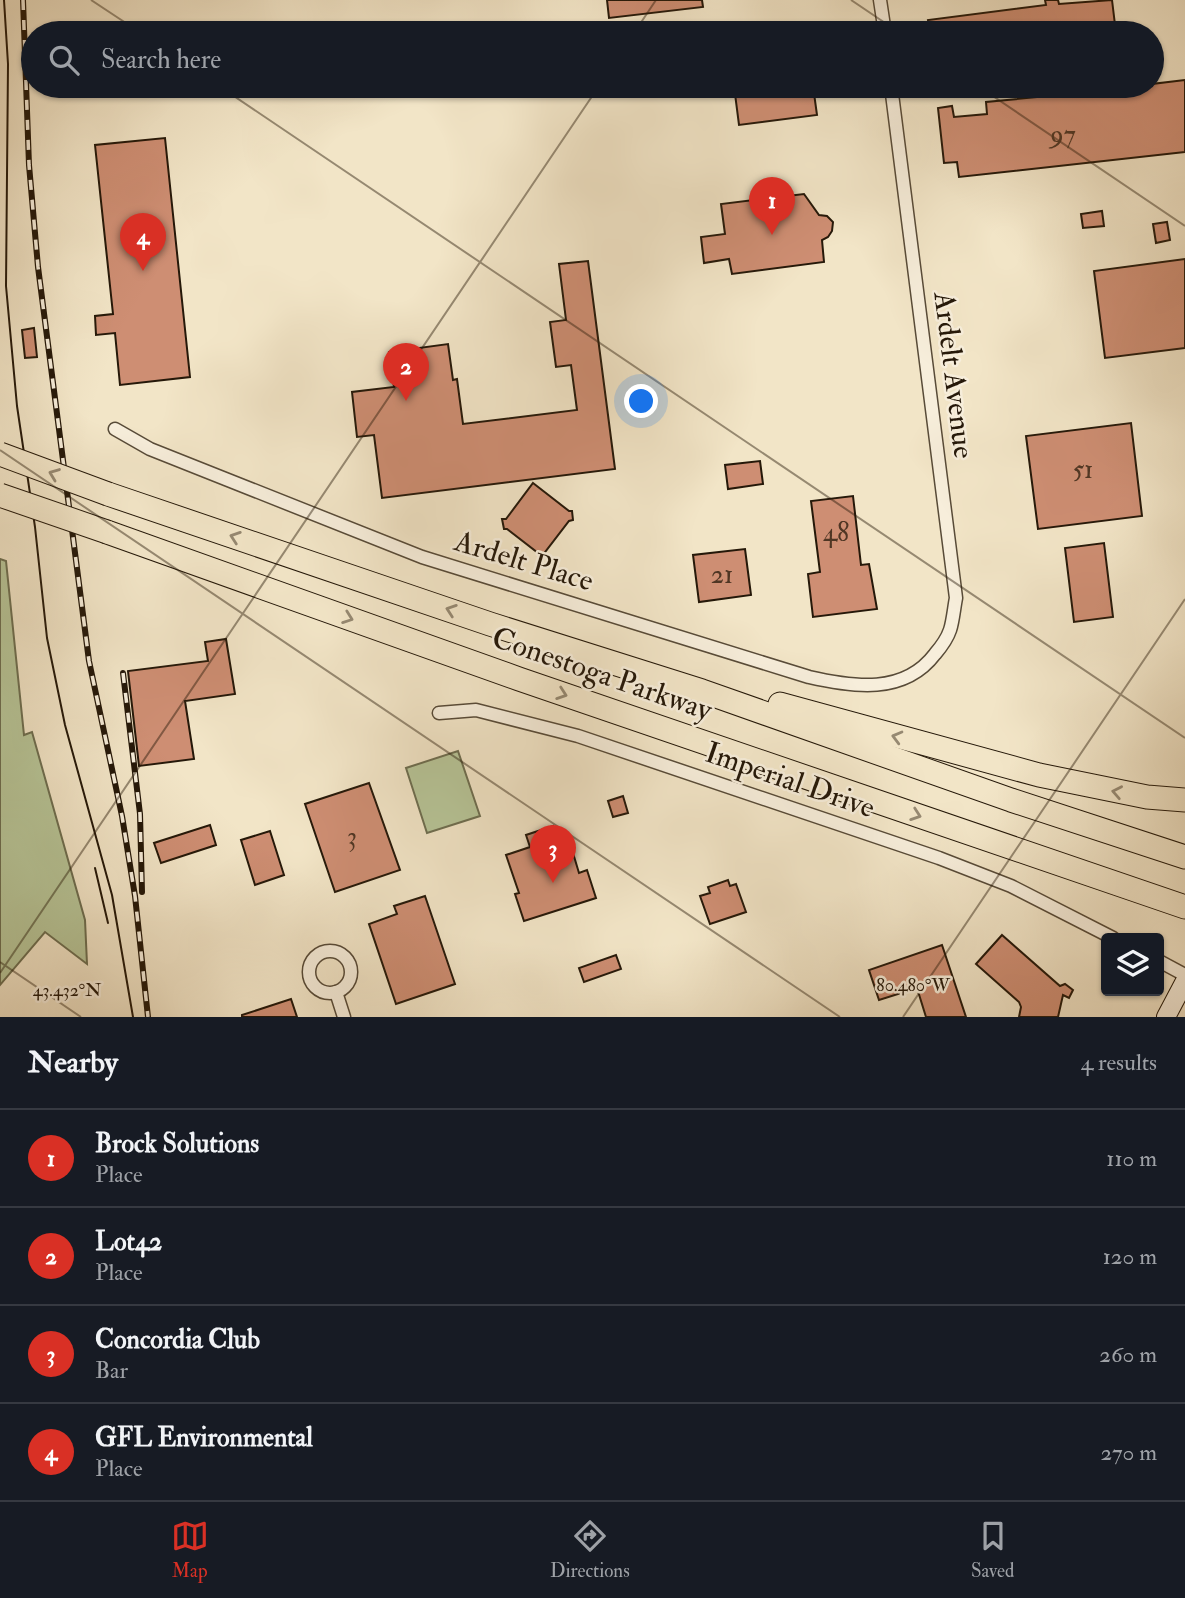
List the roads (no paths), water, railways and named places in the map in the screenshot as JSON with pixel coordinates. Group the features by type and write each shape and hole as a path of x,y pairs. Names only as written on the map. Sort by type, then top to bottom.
{"highway":[{"name":"Conestoga Parkway","path":"0,454 107,494 477,619 702,691 1185,858"},
{"name":"Conestoga Parkway","path":"0,495 519,679 1130,889 1157,903"},
{"path":"702,691 732,690 1039,775 1147,797 1185,800"},
{"path":"1157,903 1185,907"},
{"path":"1157,903 1185,919"}],"main road":[{"path":"1166,1017 1185,982"}],"street":[{"path":"880,0 883,21"},
{"name":"Ardelt Avenue","path":"893,98 956,598 950,631 928,664"},
{"name":"Ardelt Place","path":"115,429 150,449 422,557 809,677 846,685 887,684 915,674 928,664"},
{"name":"Imperial Drive","path":"439,713 476,710 591,741 939,858 1011,886 1103,933"},
{"path":"1164,964 1185,975"},
{"path":"336,992 344,1017"}],"tram line":[{"path":"4,0 8,64 6,286 17,406 35,527 47,638 65,725 112,895 133,1017"},
{"path":"95,868 108,923"}],"railway":[{"path":"23,0 24,21"},
{"path":"27,98 38,267 89,661 122,816 135,896 148,1017"},
{"path":"123,673 140,814 142,892"}],"place":[{"name":"Brock Solutions","path":"772,235"},
{"name":"GFL Environmental","path":"143,271"},
{"name":"Lot42","path":"406,401"},
{"name":"Concordia Club","path":"553,883"}]}
